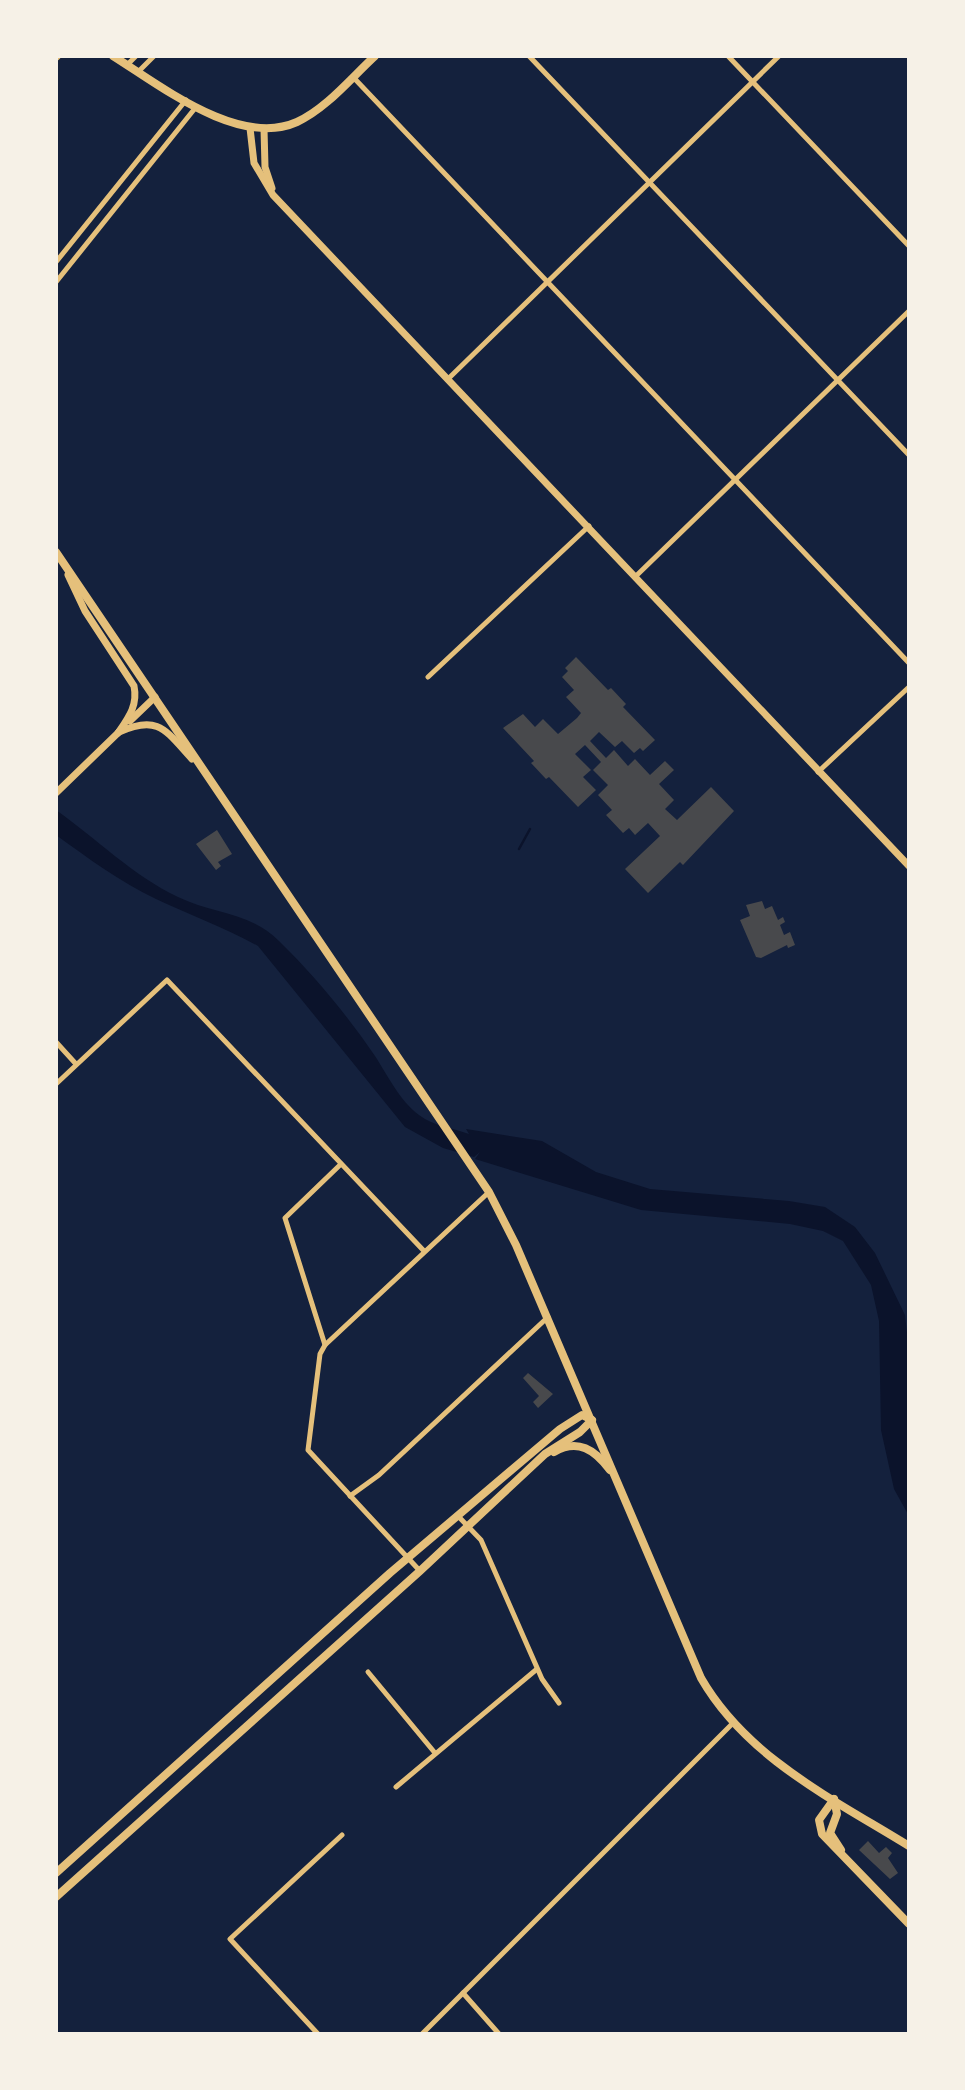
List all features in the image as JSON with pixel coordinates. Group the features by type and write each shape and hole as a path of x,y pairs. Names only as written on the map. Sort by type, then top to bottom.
{"main road":[{"path":"113,56 197,107 238,127 257,129 286,126 308,116 375,56"},
{"path":"58,555 489,1192 548,1317 701,1678 732,1724 759,1749 909,1846"},
{"path":"56,1872 408,1558 567,1424 582,1415 592,1420"},
{"path":"56,1897 420,1571 554,1446 580,1432 592,1420"},
{"path":"507,1488 557,1450 579,1445 601,1459 622,1490"},
{"path":"834,1800 836,1814 830,1833 849,1861"},
{"path":"834,1800 822,1812 819,1827 827,1842 849,1861 909,1924"}],"street":[{"path":"127,65 136,56"},
{"path":"138,72 154,56"},
{"path":"529,56 909,455"},
{"path":"728,56 909,246"},
{"path":"448,379 546,280 779,56"},
{"path":"353,77 909,663"},
{"path":"56,262 186,100"},
{"path":"56,282 197,107"},
{"path":"257,129 256,169 268,189 909,866"},
{"path":"257,129 267,175 286,208"},
{"path":"636,576 909,311"},
{"path":"428,677 589,526"},
{"path":"58,555 85,611 134,686 136,697 132,713 118,733"},
{"path":"818,772 909,687"},
{"path":"56,793 155,697"},
{"path":"118,733 147,723 161,726 203,770"},
{"path":"56,1084 167,980 424,1251"},
{"path":"56,1042 76,1064"},
{"path":"325,1345 285,1218 341,1164"},
{"path":"420,1571 308,1450 320,1354 325,1345 489,1192"},
{"path":"350,1496 380,1475 548,1317"},
{"path":"458,1516 481,1540 537,1669 559,1703"},
{"path":"396,1787 537,1669"},
{"path":"369,1672 435,1753"},
{"path":"422,2034 732,1724"},
{"path":"318,2034 230,1939 342,1835"},
{"path":"463,1993 499,2034"}],"water":[{"path":"56,810 161,888 191,903 244,919 268,931 330,996 375,1056 400,1095 425,1119 469,1134 466,1129 542,1141 596,1172 650,1189 789,1201 825,1207 855,1227 875,1253 905,1315 909,1351 909,1516 894,1489 881,1430 879,1321 871,1285 843,1241 823,1231 790,1224 641,1210 475,1159 480,1152 474,1157 443,1148 405,1127 258,946 156,899 105,869 56,835"}],"building":[{"path":"576,657 608,690 611,688 626,704 623,707 655,740 643,751 640,748 634,753 622,741 615,747 599,732 590,741 606,758 614,750 628,766 635,759 650,775 665,761 674,770 659,784 674,800 665,809 677,820 711,787 734,811 683,865 680,862 648,893 625,869 660,836 648,823 635,835 629,828 623,833 606,815 612,810 598,795 608,785 593,770 601,762 585,745 575,754 591,770 583,777 596,790 578,807 549,777 546,779 531,763 534,761 503,728 523,714 535,727 543,719 558,734 577,718 581,713 566,697 574,690 562,677 568,671 565,668"},
{"path":"217,830 232,854 218,862 221,866 216,870 196,844"},
{"path":"762,901 765,909 772,906 778,920 783,917 785,922 780,925 784,935 790,932 795,945 788,948 787,945 761,958 756,957 740,920 750,916 746,905"},
{"path":"528,1373 553,1394 538,1408 533,1402 539,1396 523,1378"},
{"path":"868,1841 879,1853 886,1847 892,1853 888,1858 898,1873 890,1879 859,1850"}],"waterway":[{"path":"519,849 530,829"}]}
